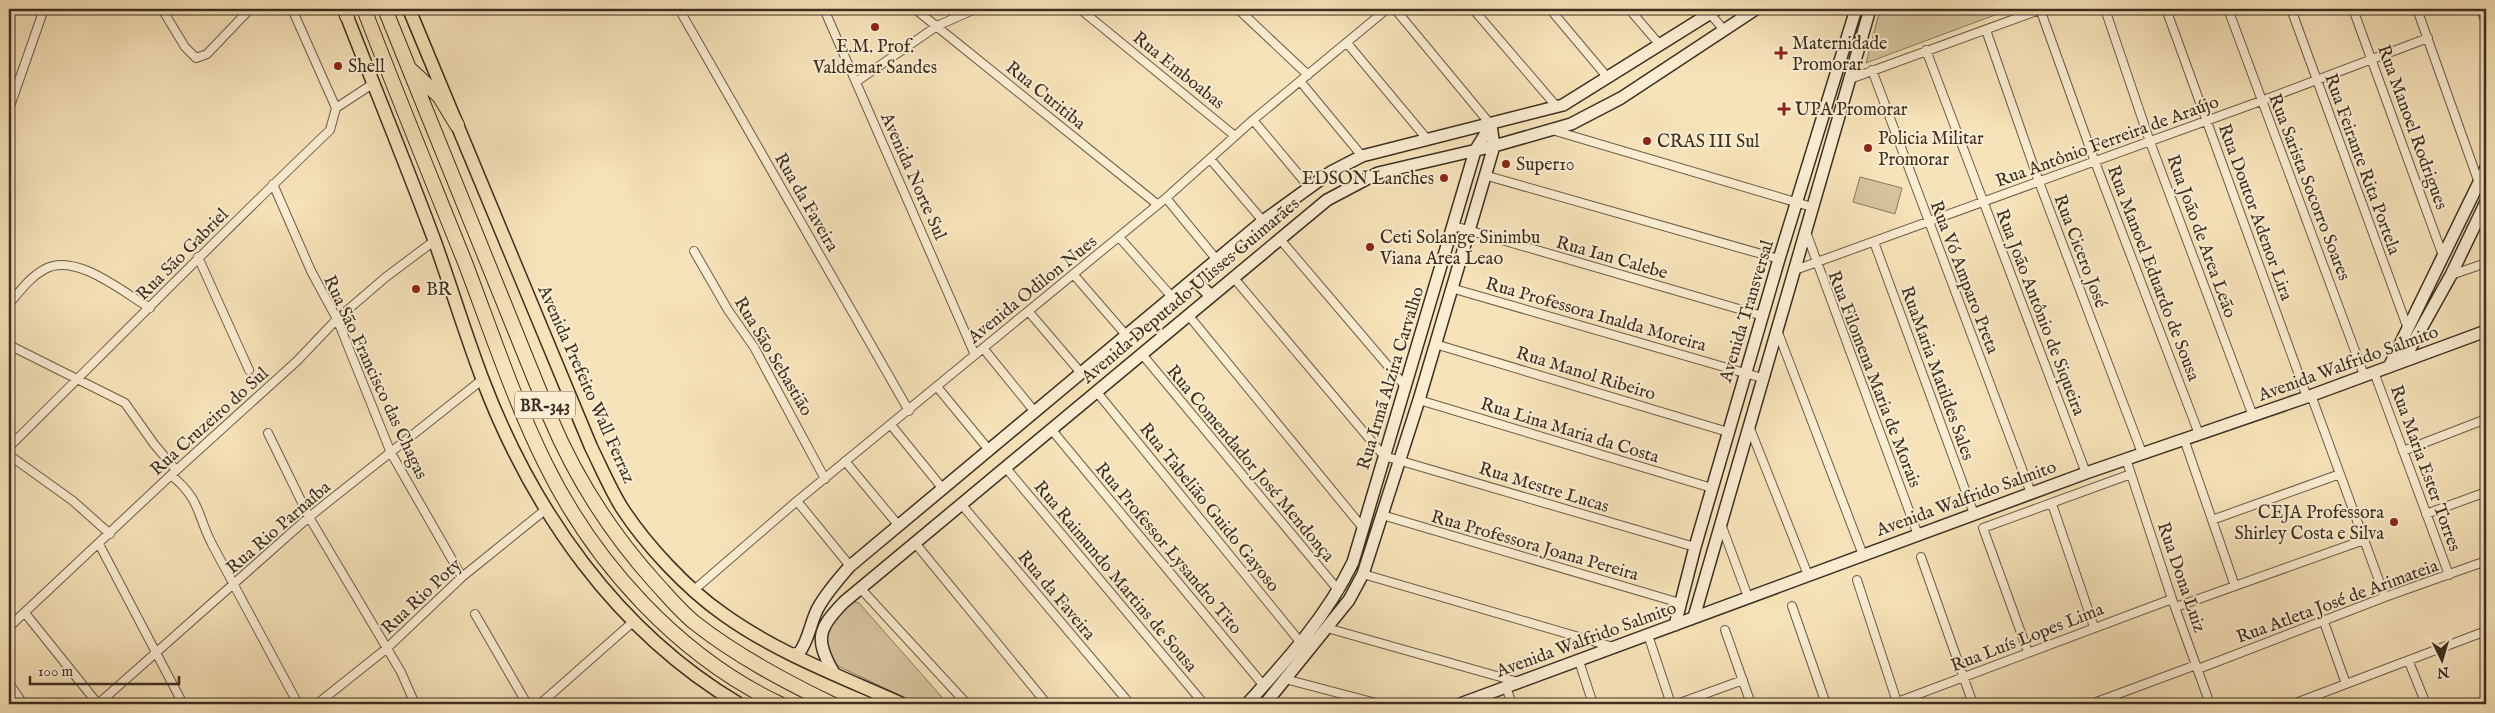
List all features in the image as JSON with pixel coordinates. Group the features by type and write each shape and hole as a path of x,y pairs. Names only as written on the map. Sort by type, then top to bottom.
{"highway":[{"name":"BR-343","path":"364,9 530,427 564,499 615,572 672,631 740,682 780,704"},
{"name":"BR-343","path":"385,9 566,455 601,516 633,558 694,622 752,662 832,704"},
{"path":"409,68 440,97 457,124"}],"main road":[{"name":"Avenida Prefeito Wall Ferraz","path":"413,10 457,124 568,395 610,486 637,530 694,590 722,614 794,654 902,704"},
{"path":"346,11 434,241 483,379 528,478 545,510 568,545 634,622 677,661 739,704"}],"street":[{"path":"9,109 44,9"},
{"path":"162,9 184,47 196,58 207,54 250,9"},
{"path":"292,9 336,108 374,84"},
{"name":"Rua da Faveira","path":"679,9 909,411"},
{"name":"Avenida Norte Sul","path":"824,9 975,355"},
{"name":"Rua Curitiba","path":"915,9 1157,204"},
{"path":"856,82 937,26 975,9"},
{"name":"Rua Emboabas","path":"1080,9 1235,136"},
{"path":"1238,9 1308,75"},
{"name":"Avenida Odilon Nues","path":"694,590 797,501 938,388 983,348 1166,198 1211,160 1253,120 1387,9"},
{"path":"1395,9 1491,125"},
{"path":"1473,9 1557,107"},
{"path":"1550,9 1608,78"},
{"path":"1629,9 1660,45"},
{"name":"Avenida Deputado Ulisses Guimarães","path":"834,673 819,643 821,631 828,618 844,602 1327,200 1378,173 1494,146 1552,130 1594,114 1756,9"},
{"name":"Avenida Transversal","path":"1675,625 1728,432 1856,9"},
{"name":"Avenida Transversal","path":"1694,617 1870,9"},
{"path":"1850,79 2041,9"},
{"name":"Rua Manoel Eduardo de Sousa","path":"2041,9 2095,162 2199,434"},
{"name":"Rua João de Area Leão","path":"2105,9 2150,142 2253,416"},
{"name":"Rua Doutor Adenor Lira","path":"2166,9 2206,121 2385,597"},
{"name":"Rua Sarista Socorro Soares","path":"2228,9 2261,101 2369,374"},
{"name":"Rua Feirante Rita Portela","path":"2291,9 2408,329"},
{"name":"Rua Manoel Rodrigues","path":"2353,9 2443,256"},
{"path":"2418,9 2479,183"},
{"path":"2481,9 2486,23"},
{"path":"1711,10 1724,30"},
{"name":"Avenida Deputado Ulisses Guimarães","path":"794,654 799,653 804,647 816,611 850,566 1263,221 1309,187 1331,172 1362,156 1557,107 1608,78 1711,10"},
{"name":"Rua Cicero José","path":"1986,30 2039,182 2142,453"},
{"name":"Rua Antônio Ferreira de Araújo","path":"1795,270 2317,81 2428,38"},
{"path":"1347,43 1427,139"},
{"name":"Rua João Antônio de Siqueira","path":"1926,50 2086,473"},
{"name":"Rua Vó Amparo Preta","path":"1872,70 2031,493"},
{"path":"1300,81 1362,156"},
{"name":"Rua São Gabriel","path":"9,447 150,308 198,257 330,130 336,108"},
{"path":"1253,120 1309,187"},
{"name":"Rua Irmã Alzira Carvalho","path":"1265,704 1349,600 1363,574 1419,400 1494,146 1491,125"},
{"name":"Rua Irmã Alzira Carvalho","path":"1247,704 1301,643 1339,591 1352,562 1475,151 1491,125"},
{"path":"1552,130 1812,207"},
{"path":"1211,160 1263,221"},
{"path":"2388,367 2486,168"},
{"path":"1484,175 1779,259"},
{"name":"Rua São Francisco das Chagas","path":"273,184 311,272 337,319 391,453 462,578"},
{"path":"1166,198 1217,260"},
{"path":"2403,361 2452,275 2486,202"},
{"name":"Rua Ian Calebe","path":"1454,226 1763,316"},
{"name":"Rua Filomena Maria de Morais","path":"1806,232 1918,535"},
{"path":"1119,237 1172,297"},
{"path":"1279,238 1405,386"},
{"name":"Rua Cruzeiro do Sul","path":"9,628 174,472 297,361 337,319 386,277 434,241"},
{"name":"RuaMaria Matildes Sales","path":"1874,242 1974,514"},
{"name":"Rua São Sebastião","path":"694,251 728,310 754,347 825,479"},
{"path":"198,257 249,370"},
{"path":"2452,275 2486,263"},
{"path":"9,304 33,277 47,268 66,264 89,271 150,308"},
{"path":"1074,275 1126,335"},
{"path":"1233,277 1384,456"},
{"path":"1194,279 1211,296"},
{"name":"Rua Professora Inalda Moreira","path":"1451,288 1762,378"},
{"path":"1029,312 1081,373"},
{"path":"1189,316 1363,528"},
{"path":"1776,329 1863,554"},
{"name":"Avenida Walfrido Salmito","path":"1460,704 1863,554 2142,453 2309,396 2486,331"},
{"name":"Rua Manol Ribeiro","path":"1434,344 1728,432"},
{"path":"9,345 125,403 196,502 211,543 298,704"},
{"path":"983,348 1035,412"},
{"name":"Rua Comendador José Mendonça","path":"1141,353 1339,591"},
{"name":"Rua Maria Ester Torres","path":"2369,374 2403,450 2449,575"},
{"name":"Rua Rio Parnaíba","path":"98,704 309,517 483,379"},
{"path":"938,388 989,450"},
{"name":"Rua Tabelião Guido Gayoso","path":"1096,391 1301,643"},
{"name":"Rua Lina Maria da Costa","path":"1419,400 1712,488"},
{"path":"2403,450 2486,419"},
{"path":"891,425 943,489"},
{"path":"1749,426 1808,575"},
{"name":"Rua Professor Lysandro Tito","path":"1051,429 1264,686"},
{"path":"268,433 309,517 401,672 415,704"},
{"path":"2184,439 2235,586"},
{"path":"9,455 73,501 110,534"},
{"name":"Rua Mestre Lucas","path":"1384,456 1695,547"},
{"name":"Rua Dona Luiz","path":"2126,459 2172,599 2210,704"},
{"path":"845,462 899,526"},
{"name":"Rua Raimundo Martins de Sousa","path":"1006,468 1204,704"},
{"path":"2028,652 1983,528 2131,474"},
{"path":"2212,520 2340,474"},
{"path":"2426,514 2486,492"},
{"path":"797,501 850,566"},
{"path":"2052,504 2094,627"},
{"name":"Rua da Faveira","path":"962,505 1130,704"},
{"name":"Rua Rio Poty","path":"317,704 386,649 462,578 545,510"},
{"name":"Rua Professora Joana Pereira","path":"1382,515 1680,603"},
{"path":"1721,523 1748,597"},
{"path":"2176,607 2364,540"},
{"path":"915,543 1047,704"},
{"path":"99,544 183,704"},
{"path":"1921,557 1973,704"},
{"name":"Rua Atleta José de Arimateia","path":"2091,704 2324,622 2385,597 2486,561"},
{"path":"1363,574 1613,647"},
{"path":"1856,580 1894,703"},
{"path":"834,585 838,598 844,602"},
{"path":"861,589 967,704"},
{"name":"Rua Luís Lopes Lima","path":"1894,703 2172,599"},
{"path":"1792,606 1826,704"},
{"path":"25,613 98,704"},
{"path":"475,614 526,704"},
{"path":"540,704 634,622"},
{"path":"2324,622 2346,684"},
{"path":"1327,628 1518,682"},
{"path":"1725,630 1751,704"},
{"path":"2293,704 2409,662 2486,631"},
{"path":"1648,635 1671,704"},
{"path":"1579,661 1593,704"},
{"path":"2409,662 2426,704"},
{"path":"1286,680 1380,704"},
{"path":"1677,704 1743,680"},
{"path":"9,683 23,704"},
{"path":"1506,687 1512,704"}],"shaded area":[{"path":"1880,9 2011,9 1866,63"},
{"path":"1860,177 1902,188 1895,214 1853,202"},
{"path":"849,600 859,603 948,704 918,704 838,666 825,650 828,626"}],"place":[{"name":"E.M. Prof. Valdemar Sandes","path":"875,27"},
{"name":"Maternidade Promorar","path":"1781,53"},
{"name":"Shell","path":"338,66"},
{"name":"UPA Promorar","path":"1784,109"},
{"name":"CRAS III Sul","path":"1647,141"},
{"name":"Policia Militar Promorar","path":"1868,148"},
{"name":"Super10","path":"1506,164"},
{"name":"EDSON Lanches","path":"1444,178"},
{"name":"Ceti Solange Sinimbu Viana Area Leao","path":"1370,247"},
{"name":"BR","path":"416,289"},
{"name":"CEJA Professora Shirley Costa e Silva","path":"2394,522"}]}
